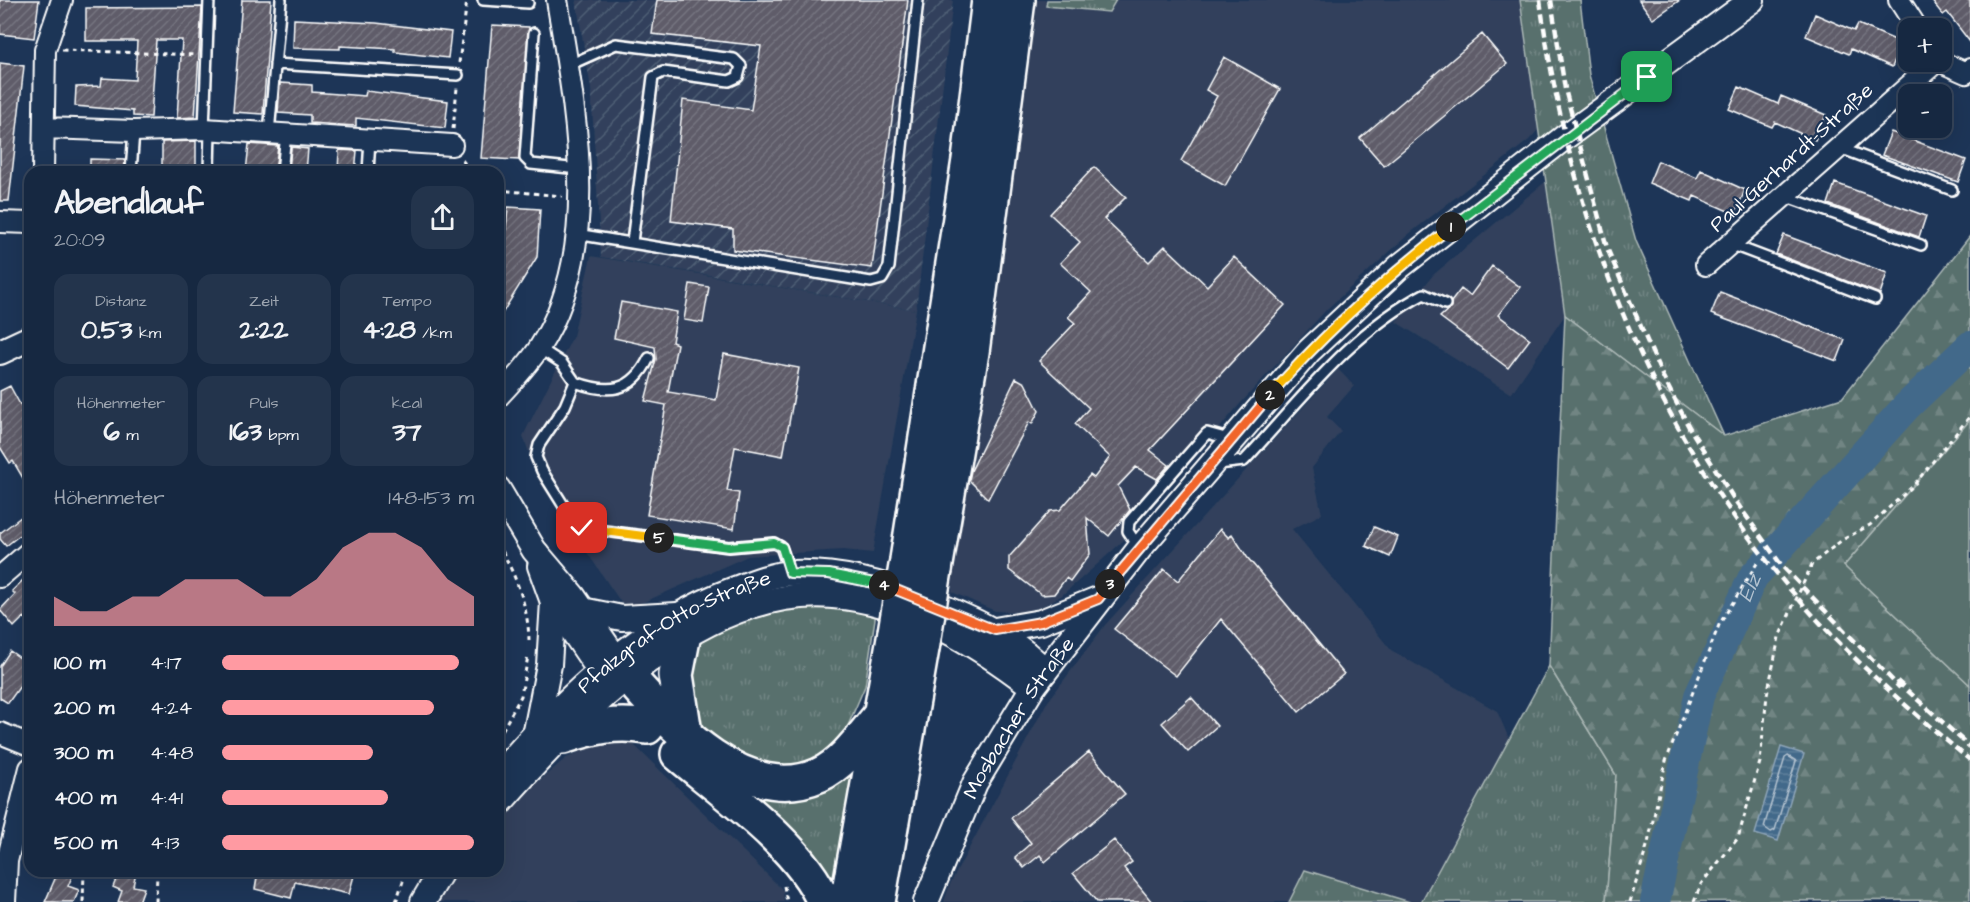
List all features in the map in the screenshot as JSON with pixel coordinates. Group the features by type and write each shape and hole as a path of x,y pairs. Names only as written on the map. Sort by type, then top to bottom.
{"highway":[{"path":"878,902 989,0"},
{"path":"921,565 972,352 1018,0"},
{"path":"680,627 676,675 685,734"},
{"path":"847,902 882,714 909,637"},
{"path":"614,674 712,756 741,773 770,782 798,782 821,775 841,759 882,714"},
{"path":"614,674 647,727 785,847 808,871 824,902"},
{"path":"549,734 612,724 647,727"}],"street":[{"path":"43,166 45,50 62,0"},
{"path":"504,390 539,348 568,283 576,234 568,65 557,0"},
{"name":"Mosbacher Straße","path":"931,898 975,783 1039,679 1098,599 1309,351 1399,267 1565,137 1752,0"},
{"path":"1899,0 1911,18"},
{"path":"1952,67 1966,73 1970,69"},
{"name":"Paul-Gerhardt-Straße","path":"1706,265 1924,72"},
{"path":"45,128 134,131 207,129 452,145"},
{"path":"0,222 24,223"},
{"path":"0,352 24,341"},
{"path":"504,499 534,550 582,610 614,674"},
{"path":"534,550 553,602 614,674"},
{"path":"0,577 24,556"},
{"name":"Pfalzgraf-Otto-Straße","path":"504,771 549,734 614,674 680,627 716,596 754,581 790,573 829,574 891,586 995,630 1020,646 1039,679"},
{"name":"Pfalzgraf-Otto-Straße","path":"680,627 762,602 795,596 834,596 875,603 943,627 993,657 1039,679"},
{"path":"995,630 1041,622 1098,599"},
{"path":"549,734 549,665 553,602"},
{"path":"582,610 680,627"},
{"path":"993,657 1016,713"},
{"path":"0,733 24,743"},
{"name":"Pfalzgraf-Otto-Straße","path":"504,797 549,734"},
{"path":"5,902 7,861 24,792"},
{"path":"423,902 438,877"}],"lane":[{"path":"208,166 206,56 209,0"},
{"path":"281,0 275,64 277,134 281,166"},
{"path":"483,0 528,3"},
{"path":"576,234 871,282 882,279 888,267 918,0"},
{"path":"534,33 525,158 531,164 573,168"},
{"path":"568,65 616,44 734,59 741,66 738,77 729,81 663,72 653,77 632,242"},
{"path":"275,64 458,75"},
{"path":"131,166 134,131"},
{"path":"368,166 370,140"},
{"path":"1838,147 1952,190"},
{"path":"1784,196 1921,245"},
{"path":"1730,244 1875,299"},
{"path":"1210,465 1244,461 1363,334 1401,306 1424,294 1445,304"},
{"path":"539,348 566,368 575,382 597,390 614,390 635,377 649,357"},
{"path":"575,382 565,406 539,446 536,457 542,471 575,524 582,528 729,547 774,543 782,547 790,573"},
{"path":"1140,548 1128,531 1129,522 1207,433 1232,440"}],"path":[{"path":"45,50 206,56"},
{"path":"563,206 573,168"},
{"path":"504,191 565,196"},
{"path":"1694,902 1701,884 1738,838 1760,762 1767,695 1779,637 1812,564 1842,540 1870,525 1913,486 1970,416"},
{"path":"504,554 518,581 526,612 529,639 520,696 504,727"},
{"path":"1630,902 1648,843 1666,761 1719,625 1759,560"},
{"path":"83,902 84,877"},
{"path":"156,902 157,877"},
{"path":"396,902 404,877"}],"shaded area":[{"path":"576,0 953,0 916,310 601,257 591,89"},
{"path":"1032,0 1047,0 1046,6 1108,12 1116,0 1520,0 1538,130 1529,140 1409,234 1327,309 1240,404 1123,541 1061,596 1039,608 1018,612 995,611 952,592 952,584"},
{"path":"1545,182 1565,315 1511,394 1396,322 1433,275"},
{"path":"591,256 916,310 873,553 843,550 748,556 626,610 540,483 523,436 573,336"},
{"path":"1338,369 1354,386 1327,417 1341,431 1312,468 1322,514 1292,529 1391,650 1497,711 1520,764 1423,902 1410,902 1305,870 1289,902 944,902 950,884 1046,704 1105,625"},
{"path":"605,740 629,740 783,890 784,902 439,902 455,877 504,877 504,815 521,796 566,758"}],"green space":[{"path":"1047,0 1116,0 1109,12 1046,6"},
{"path":"1520,0 1580,0 1589,75 1636,241 1724,436 1565,315"},
{"path":"1970,236 1970,420 1844,566 1970,685 1970,900 1606,902 1616,775 1549,666 1565,315 1724,436 1842,398"},
{"path":"1970,420 1970,685 1844,566"},
{"path":"841,604 876,612 865,686 843,737 807,768 741,761 706,731 683,693 688,655 705,637 733,621 774,610"},
{"path":"1549,666 1616,775 1606,902 1421,902"},
{"path":"649,714 751,787 861,752 834,902"},
{"path":"1305,870 1410,902 1289,902"}],"water":[{"path":"1781,747 1804,754 1778,841 1755,834"}],"building":[{"path":"0,0 39,0 34,38 0,34"},
{"path":"242,0 271,0 263,114 233,112"},
{"path":"657,0 908,0 872,268 733,250 733,229 671,221 683,100 751,110 761,46 652,34"},
{"path":"1639,0 1680,0 1653,19"},
{"path":"1931,0 1970,0 1970,42 1947,12 1943,15"},
{"path":"202,7 195,117 177,118 182,40 156,40 151,117 133,116 133,111 75,106 76,87 101,86 102,78 135,80 137,41 86,41 86,8"},
{"path":"1815,14 1854,31 1858,24 1898,41 1898,53 1892,67 1851,49 1849,54 1806,36"},
{"path":"294,19 376,23 451,32 448,58 395,52 395,49 340,46 340,49 293,48"},
{"path":"492,25 529,27 519,160 481,158"},
{"path":"1482,34 1507,64 1384,166 1360,138"},
{"path":"1224,57 1280,89 1225,186 1181,161 1217,96 1206,90"},
{"path":"0,63 24,66 9,201 0,201"},
{"path":"280,83 312,85 312,92 365,96 366,91 448,101 445,128 356,118 356,126 310,123 310,115 278,113"},
{"path":"1739,87 1778,104 1781,96 1826,115 1815,140 1775,122 1772,127 1729,109"},
{"path":"1891,132 1898,135 1898,138 1907,138 1966,160 1958,182 1882,155"},
{"path":"196,141 196,166 162,166 162,142"},
{"path":"249,144 278,146 276,166 247,166"},
{"path":"291,147 308,149 307,166 289,166"},
{"path":"339,150 357,151 356,166 338,166"},
{"path":"90,159 125,160 124,166 90,166"},
{"path":"1658,161 1697,178 1701,170 1745,190 1735,214 1694,196 1692,201 1649,183"},
{"path":"1094,167 1126,197 1104,219 1149,262 1165,246 1207,286 1234,257 1285,305 1150,450 1169,465 1157,479 1136,467 1118,486 1130,510 1109,536 1087,518 1090,554 1070,581 1066,578 1054,594 1042,595 1009,570 1009,557 1050,511 1060,510 1090,475 1094,478 1110,457 1075,424 1089,408 1039,361 1075,323 1068,317 1091,292 1060,263 1080,242 1050,214"},
{"path":"1835,183 1926,216 1919,237 1828,204"},
{"path":"508,207 540,209 537,257 504,310 504,253"},
{"path":"1784,235 1887,273 1880,294 1776,254"},
{"path":"1492,266 1520,287 1498,315 1530,339 1508,368 1440,317 1451,307 1451,302 1461,289 1470,296"},
{"path":"690,284 709,287 703,323 684,320"},
{"path":"1720,292 1845,340 1837,361 1711,314"},
{"path":"621,302 677,312 672,342 677,344 668,392 716,400 724,354 799,368 783,456 735,447 727,491 739,493 734,529 647,515 666,405 645,401 656,359 655,347 614,338"},
{"path":"1016,378 1025,383 1039,411 1032,424 1029,422 988,499 969,480 971,471"},
{"path":"10,386 24,412 24,480 13,461 10,463 0,447 0,391"},
{"path":"24,515 24,532 6,546 0,539 0,533"},
{"path":"1374,527 1398,537 1390,557 1366,546"},
{"path":"1220,529 1229,538 1232,534 1247,557 1344,674 1299,712 1221,619 1176,676 1114,629 1164,569 1178,581"},
{"path":"24,579 24,617 14,627 0,610 15,594 12,591"},
{"path":"10,651 24,661 24,680 8,703 0,698 0,666"},
{"path":"1191,697 1217,726 1188,752 1162,723"},
{"path":"1089,752 1125,794 1045,862 1040,855 1024,868 1015,857 1031,843 1011,818"},
{"path":"1114,840 1132,862 1124,868 1152,902 1097,902 1073,873"},
{"path":"56,877 72,877 68,886 79,890 74,902 45,902"},
{"path":"117,877 135,877 133,886 144,888 139,902 118,902 122,891 113,887"},
{"path":"257,877 354,877 349,894 295,882 291,898 255,889"}],"waterway":[{"name":"Elz","path":"1655,902 1699,696 1753,577 1906,407 1970,346"}],"railway":[{"path":"1540,0 1553,78 1570,154 1592,229 1618,302 1650,373 1686,442 1728,508 1796,597 1868,670 1970,760"},
{"path":"1551,0 1565,89 1607,248 1661,373 1689,427 1734,499 1782,566 1900,688"},
{"path":"1897,681 1970,747"}],"route":[{"path":"582,528 729,547 774,543 782,547 790,573 829,574 891,586 995,630 1041,622 1098,599 1309,351 1399,267 1565,137 1647,77"}]}
